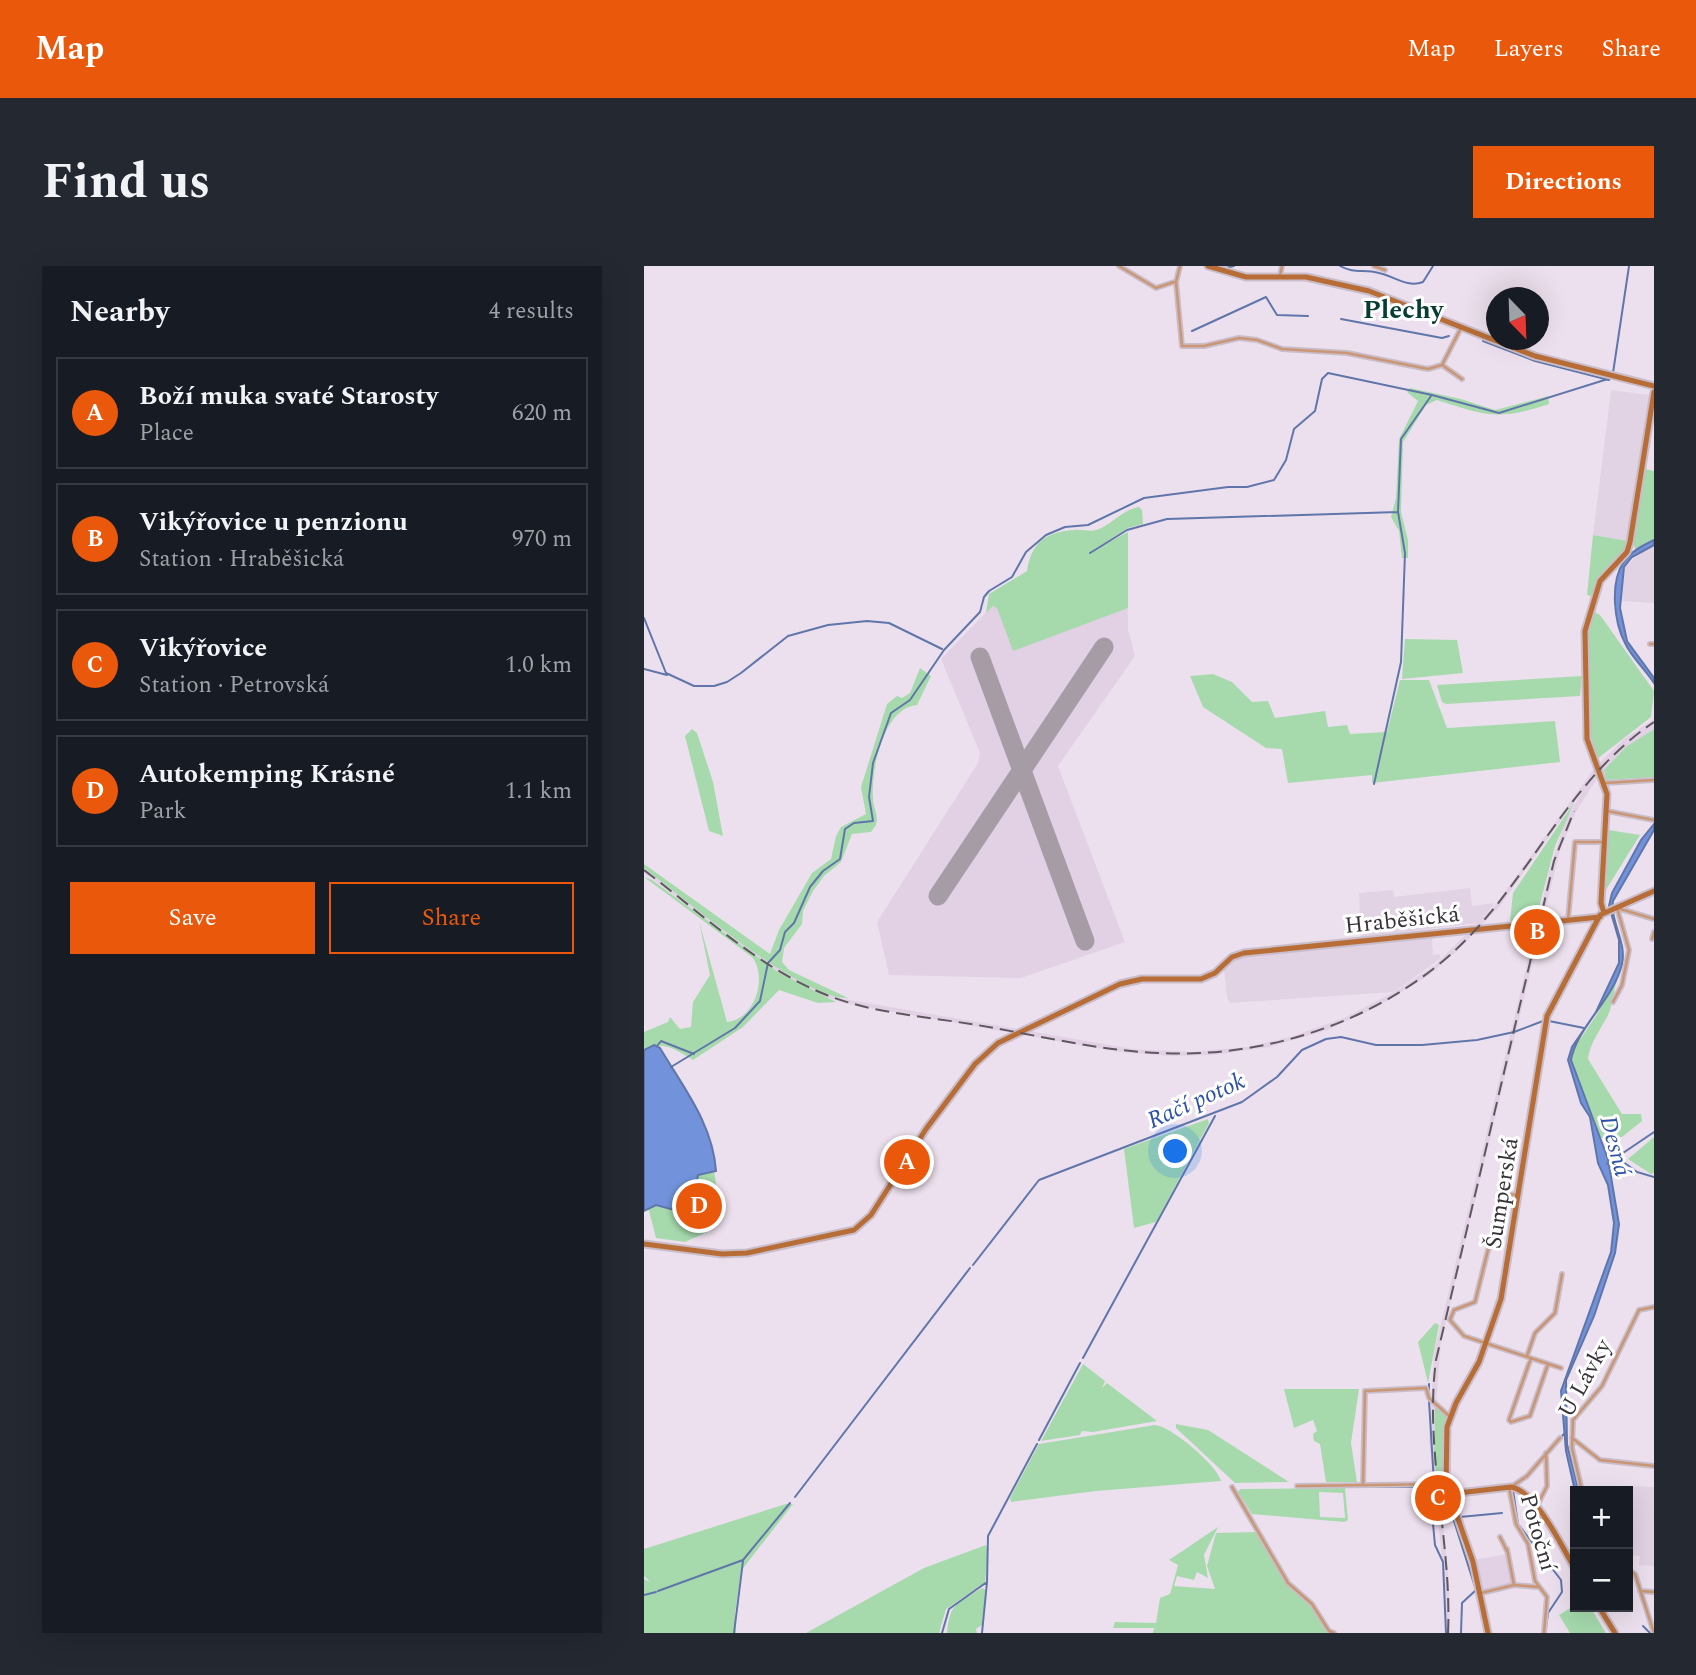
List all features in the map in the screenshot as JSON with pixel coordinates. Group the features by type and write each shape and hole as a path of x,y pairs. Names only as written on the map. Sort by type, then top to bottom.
{"street":[{"path":"1119,266 1156,288 1175,282"},
{"path":"1180,266 1175,282 1182,346 1204,346 1239,338 1257,340 1282,349 1347,353 1428,369 1442,365 1462,327"},
{"path":"1208,266 1246,277 1312,278 1368,290 1535,356 1654,386"},
{"path":"1280,278 1282,266"},
{"path":"1374,266 1385,270"},
{"path":"1442,365 1462,379"},
{"path":"1613,1002 1622,985 1629,950 1609,912 1601,903 1607,811 1605,783 1587,739 1585,631 1600,581 1627,552 1630,542 1654,392"},
{"path":"1605,783 1654,779"},
{"path":"1607,811 1654,820"},
{"path":"1568,920 1575,842 1606,840"},
{"name":"Hraběšická","path":"644,1244 722,1254 758,1253 855,1230 871,1215 926,1129 975,1064 998,1043 1120,984 1142,978 1194,981 1215,972 1232,957 1244,953 1568,920 1609,912 1654,891"},
{"path":"1609,912 1654,919"},
{"name":"Šumperská","path":"1488,1633 1481,1592 1446,1484 1446,1438 1450,1416 1487,1341 1503,1292 1545,1021 1609,912"},
{"path":"1652,939 1654,932"},
{"path":"1518,1195 1506,1194 1501,1199 1475,1301 1454,1310 1450,1317 1451,1324 1464,1336 1487,1341 1561,1368"},
{"path":"1548,1364 1530,1416 1509,1420 1535,1332 1555,1313 1562,1274"},
{"name":"U Lávky","path":"1572,1438 1573,1420 1602,1386 1639,1310 1654,1307"},
{"path":"1363,1485 1365,1391 1426,1388 1429,1398 1450,1416"},
{"path":"1449,1494 1513,1487 1527,1476 1545,1452 1560,1438"},
{"path":"1572,1438 1600,1460 1654,1466"},
{"path":"1572,1438 1573,1459 1581,1486"},
{"path":"1536,1506 1547,1486 1545,1452"},
{"path":"1297,1486 1446,1484"},
{"path":"1232,1487 1286,1581 1312,1604 1329,1631 1334,1633"},
{"path":"1513,1487 1536,1506 1570,1561"},
{"name":"Potoční","path":"1513,1487 1516,1524 1528,1544 1538,1587 1548,1601 1544,1633"},
{"path":"1481,1592 1514,1584 1508,1551 1500,1537"},
{"path":"1633,1573 1654,1633"},
{"name":"Potoční","path":"1514,1584 1538,1587"},
{"path":"1639,1591 1654,1592"},
{"path":"1602,1612 1615,1633"}],"shaded area":[{"path":"1611,390 1650,395 1628,541 1593,535"},
{"path":"1127,538 1128,629 1135,656 1058,766 1125,942 1021,978 889,975 877,922 978,763 980,753 941,659 1001,597"},
{"path":"1654,545 1654,603 1622,601 1624,568 1641,552"},
{"path":"1654,719 1654,728 1622,752 1596,780 1576,812 1560,850 1441,1341 1434,1428 1449,1583 1450,1633 1445,1633 1445,1583 1429,1441 1434,1353 1550,868 1564,825 1582,791 1499,907 1457,951 1429,975 1377,1007 1327,1030 1269,1047 1214,1055 1171,1056 1120,1052 843,1003 804,988 778,972 644,873 644,868 780,969 806,984 844,999 1133,1049 1191,1052 1247,1047 1290,1037 1344,1018 1396,991 1435,965 1496,904 1596,766 1623,740"},
{"path":"1470,888 1472,906 1495,903 1478,923 1361,937 1359,893 1393,890 1394,897"},
{"path":"1422,936 1425,939 1432,938 1433,955 1439,954 1441,958 1394,992 1230,1003 1227,997 1224,970 1239,957"},
{"path":"1633,1486 1654,1487 1654,1566 1639,1565 1640,1556 1633,1555"},
{"path":"1507,1554 1511,1584 1483,1590 1474,1560"}],"green space":[{"path":"1410,388 1461,399 1495,410 1548,396 1549,404 1504,414 1481,413 1437,400 1426,405 1403,442 1401,512 1408,540 1408,558 1402,558 1399,531 1391,517 1396,498 1399,439 1418,401 1407,392"},
{"path":"1645,469 1654,471 1654,540 1635,549 1633,542"},
{"path":"1139,507 1142,510 1143,524 1128,528 1090,552 1128,532 1128,608 1013,651 997,608 993,606 986,613 989,594 1027,571 1032,553 1047,537 1064,531 1096,530 1127,511"},
{"path":"1593,535 1628,541 1591,596 1587,595"},
{"path":"1592,611 1600,615 1654,691 1651,717 1597,759 1586,706 1587,646"},
{"path":"1405,639 1457,640 1463,673 1402,679"},
{"path":"920,668 931,676 917,705 905,709 896,717 888,728 877,757 873,786 876,825 871,832 852,834 841,862 824,876 813,891 803,911 802,924 784,948 782,962 789,970 848,998 828,994 802,983 774,966 644,868 644,864 770,954 779,930 812,873 831,859 841,827 866,814 861,787 887,704 897,696 902,698 910,693"},
{"path":"1213,674 1232,682 1252,702 1268,701 1275,718 1325,711 1328,727 1347,725 1350,734 1387,732 1400,680 1429,680 1447,728 1555,721 1560,762 1372,783 1372,775 1288,783 1282,749 1266,748 1203,707 1190,676"},
{"path":"1582,676 1580,696 1446,704 1442,702 1437,685"},
{"path":"692,729 697,733 713,782 723,836 709,831 685,736"},
{"path":"1654,729 1654,777 1606,780 1604,770 1626,747"},
{"path":"1575,801 1555,846 1536,919 1510,921 1513,893"},
{"path":"1609,830 1640,835 1604,893"},
{"path":"644,877 652,880 778,972 836,1002 818,1003 779,990 743,1027 693,1060 663,1046 644,1050 644,1032 668,1022 670,1017 680,1029 691,1027 693,1002 710,975 699,921 727,1022 745,1014 751,1006 759,986 759,975 752,957"},
{"path":"1618,975 1609,1013 1588,1059 1622,1114 1641,1114 1642,1121 1622,1137 1599,1138 1571,1060 1574,1048 1598,1013"},
{"path":"1208,1119 1209,1123 1156,1222 1134,1228 1124,1149"},
{"path":"1654,1137 1654,1173 1651,1174 1628,1159"},
{"path":"705,1171 714,1171 716,1183 707,1232 685,1242 656,1238 648,1207 656,1205 679,1209 694,1194 695,1178"},
{"path":"1435,1323 1439,1325 1428,1383 1418,1342"},
{"path":"1083,1364 1105,1381 1102,1388 1107,1383 1157,1421 1093,1432 1082,1431 1080,1435 1041,1441"},
{"path":"1284,1389 1359,1389 1351,1443 1357,1482 1326,1482 1320,1444 1314,1441 1313,1434 1317,1431 1313,1420 1294,1428"},
{"path":"1435,1404 1447,1417 1442,1453 1443,1481 1438,1484 1434,1460"},
{"path":"1176,1424 1208,1430 1289,1482 1235,1483 1176,1428"},
{"path":"1155,1425 1172,1432 1193,1448 1212,1466 1221,1481 1096,1491 1011,1502 1010,1498 1039,1444"},
{"path":"1345,1488 1348,1520 1344,1522 1252,1514 1238,1492 1240,1489","holes":["1319,1492 1343,1493 1345,1518 1320,1517"]},
{"path":"793,1504 741,1571 735,1613 736,1633 644,1633 644,1579 650,1582 644,1576 644,1549"},
{"path":"1218,1527 1204,1555 1208,1578 1197,1572 1194,1580 1177,1576 1174,1586 1215,1589 1207,1566 1216,1533 1259,1532 1286,1583 1313,1607 1330,1633 1153,1633 1154,1628 1113,1628 1115,1622 1156,1623 1160,1598 1170,1594 1178,1565 1169,1560"},
{"path":"986,1545 988,1552 985,1583 946,1609 939,1633 806,1633 924,1568"},
{"path":"982,1588 986,1590 982,1625 976,1629 977,1633 947,1633 950,1615 956,1605"},
{"path":"1570,1608 1570,1612 1593,1612 1606,1633 1570,1633 1559,1615"}],"water":[{"path":"1654,540 1654,545 1632,557 1624,567 1620,608 1627,641 1654,678 1654,683 1631,654 1621,634 1616,614 1615,592 1619,571 1626,559"},
{"path":"1654,824 1654,830 1613,901 1614,917 1621,940 1622,964 1618,977 1596,1011 1619,963 1619,940 1609,906 1612,893 1641,840"},
{"path":"1592,1019 1580,1036 1571,1060 1608,1159 1619,1224 1615,1253 1594,1316 1566,1380 1567,1444 1578,1486 1574,1486 1566,1451 1561,1391 1611,1252 1614,1223 1608,1185 1598,1163 1590,1117 1581,1103 1568,1060 1572,1047"},
{"path":"654,1045 660,1048 696,1107 714,1154 716,1171 698,1175 694,1196 678,1211 656,1205 644,1211 644,1050"}],"waterway":[{"path":"1225,268 1234,266"},
{"path":"1340,266 1350,270 1379,273 1411,284 1423,282 1433,266"},
{"path":"1613,373 1629,266"},
{"path":"1192,331 1266,297 1277,315 1308,316"},
{"path":"1341,319 1442,338 1449,336"},
{"path":"1483,341 1535,361 1609,380"},
{"path":"671,1067 735,1028 760,1001 768,963 780,950 785,932 794,923 810,887 823,871 840,859 845,829 854,823 873,821 869,797 873,763 891,713 910,700 944,650 980,612 984,597 989,591 1012,577 1026,552 1046,535 1065,527 1088,525 1144,498 1247,487 1274,480 1286,460 1294,429 1315,411 1322,379 1328,373 1432,395 1499,413 1611,378"},
{"path":"1374,784 1401,662 1405,553 1398,512 1401,439 1431,396"},
{"path":"1090,553 1127,530 1167,519 1398,512"},
{"path":"644,618 666,673 694,686 714,686 727,682 788,636 828,625 867,621 889,623 942,649"},
{"path":"644,669 667,675"},
{"name":"Račí potok","path":"973,1265 1039,1180 1242,1102 1277,1077 1302,1050 1326,1039 1341,1037 1376,1045 1422,1045 1477,1040 1514,1032 1543,1021"},
{"name":"Račí potok","path":"1549,1021 1584,1028"},
{"path":"657,1046 661,1041 694,1054"},
{"path":"1083,1358 1215,1116"},
{"name":"Desná","path":"1620,1155 1654,1132"},
{"name":"Desná","path":"1604,1148 1637,1172 1654,1177"},
{"name":"Desná","path":"1607,1164 1615,1158"},
{"name":"Račí potok","path":"795,1497 970,1268"},
{"path":"1039,1440 1080,1363"},
{"path":"1429,1384 1429,1395"},
{"path":"1429,1401 1434,1483"},
{"path":"1543,1455 1566,1432"},
{"path":"942,1633 949,1609 987,1582 988,1536 1037,1444"},
{"path":"1529,1475 1539,1463"},
{"path":"1516,1486 1525,1479"},
{"path":"1435,1486 1431,1503 1435,1545 1443,1562 1446,1633"},
{"path":"1418,1487 1435,1486"},
{"path":"1350,1487 1414,1487"},
{"path":"1513,1490 1518,1524 1561,1580 1562,1592 1548,1613 1546,1628"},
{"name":"Račí potok","path":"658,1591 743,1560 790,1503"},
{"path":"1460,1517 1502,1513"},
{"path":"1454,1521 1476,1590 1462,1603 1461,1633"},
{"path":"734,1633 743,1561"},
{"path":"982,1633 987,1582"},
{"name":"Račí potok","path":"644,1595 656,1592"},
{"path":"1643,1626 1650,1633"}],"runway":[{"path":"938,896 1104,647"},
{"path":"980,657 1085,941"}],"railway":[{"path":"644,870 748,951 792,979 834,998 894,1013 1137,1052 1198,1053 1235,1050 1273,1043 1346,1020 1413,984 1443,961 1498,903 1594,775 1622,747 1654,722"},
{"path":"1448,1633 1446,1564 1433,1429 1436,1360 1554,861 1574,811"}],"place":[{"name":"Vikýřovice u penzionu","path":"1537,932"},
{"name":"Boží muka svaté Starosty","path":"907,1162"},
{"name":"Autokemping Krásné","path":"699,1206"},
{"name":"Vikýřovice","path":"1438,1498"}],"district":[{"name":"Plechy","path":"1403,309"}]}
